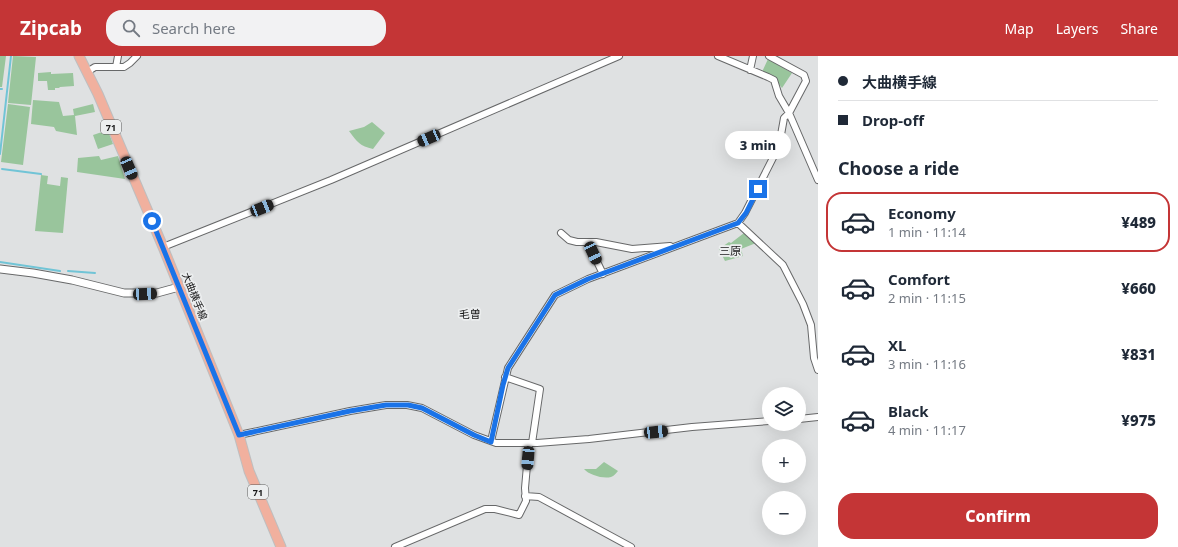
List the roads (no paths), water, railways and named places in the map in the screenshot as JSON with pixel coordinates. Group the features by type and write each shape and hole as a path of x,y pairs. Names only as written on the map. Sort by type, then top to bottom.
{"main road":[{"name":"大曲横手線","path":"79,56 163,247 239,435 249,471 281,547"}],"street":[{"path":"116,67 118,56"},
{"path":"87,72 95,67 124,67 137,56"},
{"path":"163,247 331,180 620,56"},
{"path":"718,56 774,80 779,96 818,180"},
{"path":"750,70 753,56"},
{"path":"491,442 508,368 555,295 588,279 738,223 746,213 779,146 784,118 806,81 804,75 769,56"},
{"path":"738,223 783,265 803,304 811,325 814,358 818,370"},
{"path":"561,234 569,240 577,242 596,242 632,249 678,246"},
{"path":"588,243 603,274"},
{"path":"0,269 72,280 124,293 157,293 179,287"},
{"path":"811,325 818,322"},
{"path":"395,547 485,509 495,509 519,515 526,501 525,496 530,443 540,389 505,377"},
{"path":"239,435 350,411 386,405 408,405 422,408 474,435 496,444 589,439 692,427 762,422"},
{"path":"806,418 818,417"},
{"path":"525,496 539,497 631,547"}],"waterway":[{"path":"0,154 11,56"},
{"path":"2,169 41,174"},
{"path":"0,262 60,271"},
{"path":"68,271 95,273"}],"district":[{"name":"三原","path":"730,250"},
{"name":"毛曽","path":"470,313"}]}
